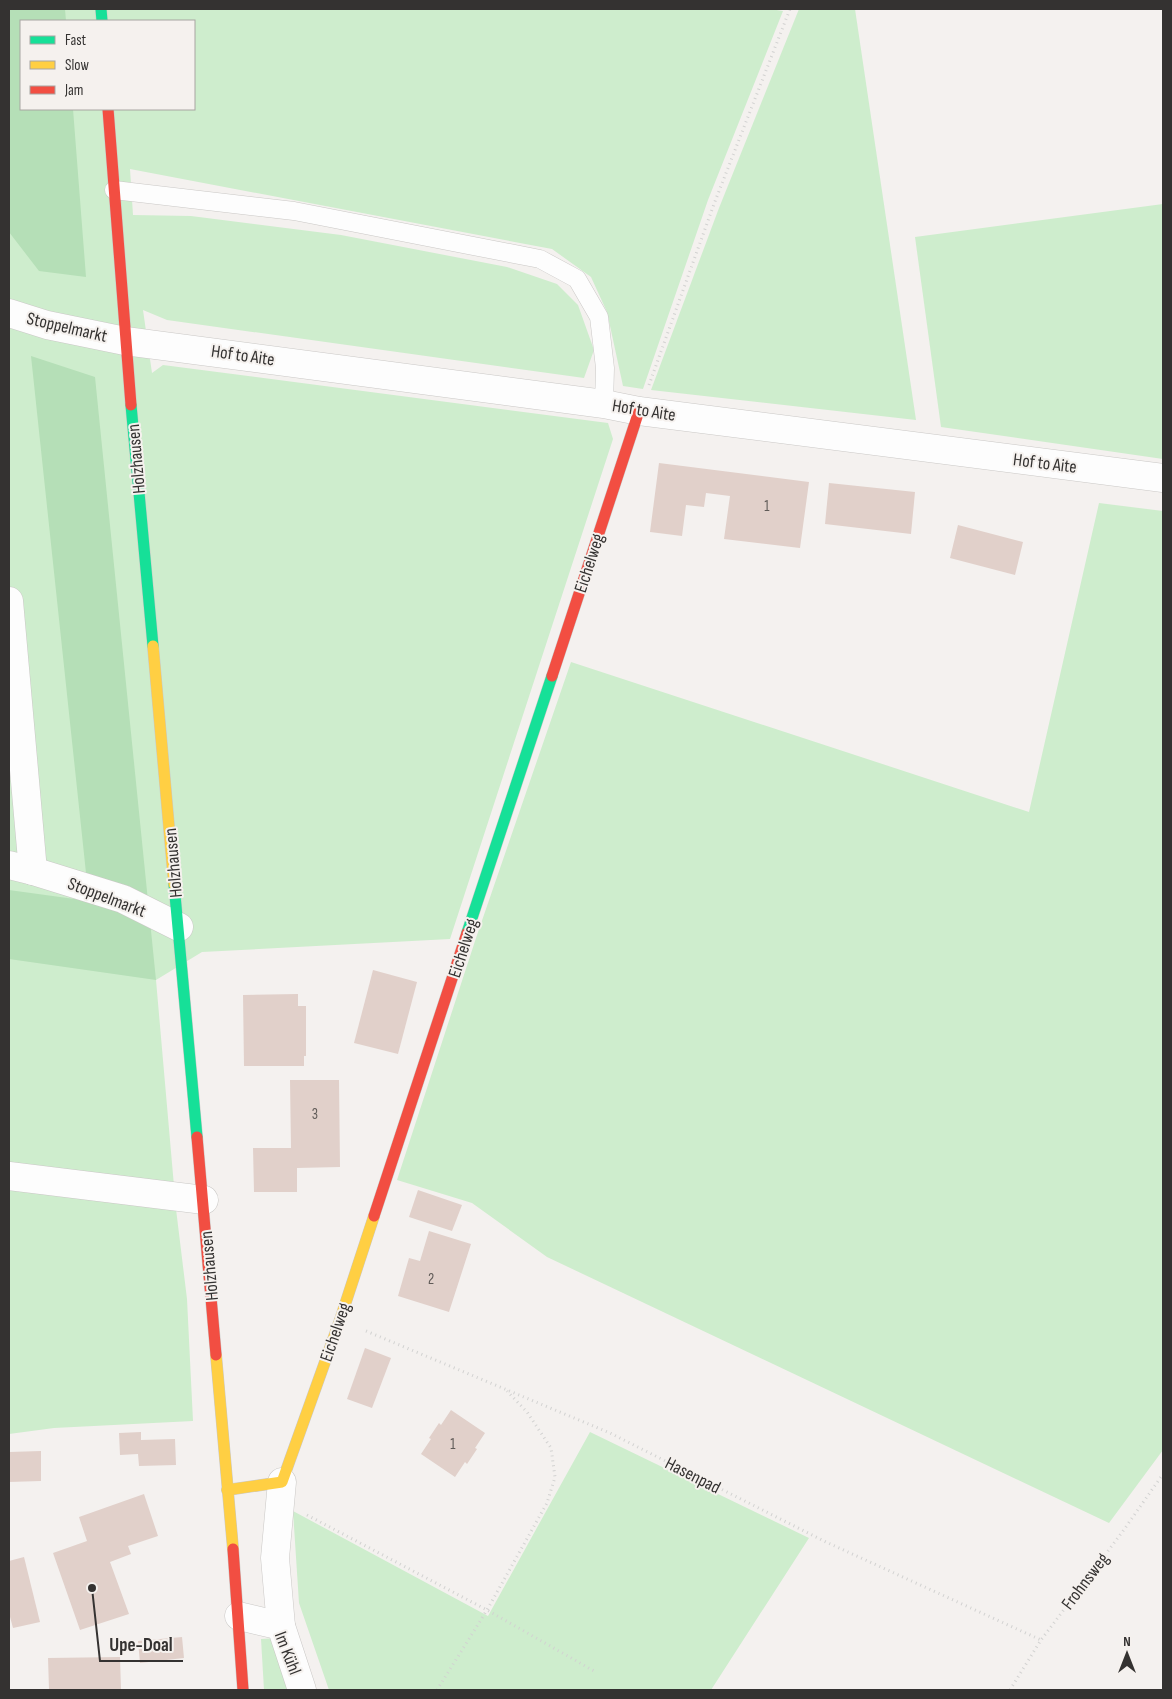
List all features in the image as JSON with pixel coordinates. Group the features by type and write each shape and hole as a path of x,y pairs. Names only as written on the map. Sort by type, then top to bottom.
{"street":[{"name":"Holzhausen","path":"108,110 125,341 204,1200 239,1616 243,1690"},
{"name":"Stoppelmarkt","path":"9,313 47,325 125,341"},
{"name":"Hof to Aite","path":"125,341 604,404 639,411 1163,478"},
{"name":"Eichelweg","path":"281,1626 275,1558 281,1491 340,1320 639,411"},
{"name":"Stoppelmarkt","path":"9,601 21,868 123,899 179,927"},
{"path":"9,1176 204,1200"},
{"path":"227,1490 281,1491"},
{"name":"Im Kühl","path":"239,1616 281,1626 302,1690"}],"lane":[{"path":"114,190 294,211 540,259 577,279 599,317 605,368 604,404"}],"path":[{"path":"639,411 714,204 790,9"},
{"name":"Hasenpad","path":"340,1320 610,1433 826,1542 1041,1640"},
{"path":"437,1690 487,1610 547,1503 555,1477 551,1448 527,1412 504,1389"},
{"name":"Frohnsweg","path":"1010,1690 1041,1640 1163,1474"},
{"path":"281,1491 594,1671"}],"green space":[{"path":"9,9 770,9 783,11 708,200 643,389 623,386 607,312 591,277 552,249 130,169 133,215 191,216 341,235 507,267 557,284 578,305 594,350 584,378 167,320 143,310 152,373 163,365 608,423 613,439 450,939 202,952 156,980 176,1209 187,1299 193,1421 54,1428 9,1434"},
{"path":"9,9 65,9 66,20 20,20 20,110 73,110 86,277 39,271 9,232"},
{"path":"799,9 855,9 916,420 651,390 719,208"},
{"path":"1163,204 1163,459 941,427 915,237"},
{"path":"31,356 95,377 156,980 9,959 9,890 89,901"},
{"path":"1099,503 1163,511 1163,1450 1109,1523 547,1257 472,1203 397,1180 476,938 571,662 1029,812"},
{"path":"590,1432 809,1538 711,1690 329,1690 299,1603 293,1511 488,1616"},
{"path":"277,1638 292,1690 264,1690 261,1639"}],"building":[{"path":"659,463 809,482 800,548 724,539 730,496 706,493 704,507 686,505 682,536 650,532"},
{"path":"829,483 915,492 911,534 825,524"},
{"path":"958,525 1023,542 1015,575 950,558"},
{"path":"373,970 417,982 398,1054 354,1043"},
{"path":"298,994 298,1006 306,1006 306,1056 304,1056 304,1066 244,1066 243,995"},
{"path":"290,1080 339,1080 340,1167 297,1168 297,1192 254,1192 253,1148 291,1148"},
{"path":"418,1190 462,1205 452,1231 409,1217"},
{"path":"429,1231 471,1244 449,1312 398,1296 409,1258 420,1261"},
{"path":"365,1348 391,1358 372,1408 347,1399"},
{"path":"451,1410 485,1433 467,1464 465,1462 455,1477 421,1454 439,1423 441,1425"},
{"path":"141,1432 141,1440 175,1439 176,1465 139,1466 138,1454 120,1455 119,1433"},
{"path":"41,1451 41,1481 9,1482 9,1452"},
{"path":"144,1494 158,1536 128,1546 131,1554 110,1562 129,1614 80,1630 53,1553 87,1541 79,1517"},
{"path":"24,1557 40,1622 13,1628 9,1613 9,1561"},
{"path":"182,1637 184,1658 140,1663 138,1641"},
{"path":"120,1657 121,1690 49,1690 48,1658"}],"traffic: fast":[{"path":"101,9 102,20"},
{"path":"131,405 153,646"},
{"path":"467,933 552,676"},
{"path":"174,884 197,1137"}],"traffic: slow":[{"path":"153,646 174,884"},
{"path":"227,1490 282,1482 340,1320 374,1216"},
{"path":"216,1355 233,1549"}],"traffic: jam":[{"path":"108,110 131,405"},
{"path":"552,676 639,411"},
{"path":"374,1216 467,933"},
{"path":"197,1137 216,1355"},
{"path":"233,1549 243,1690"}],"place":[{"name":"Upe-Doal","path":"92,1588"}]}
